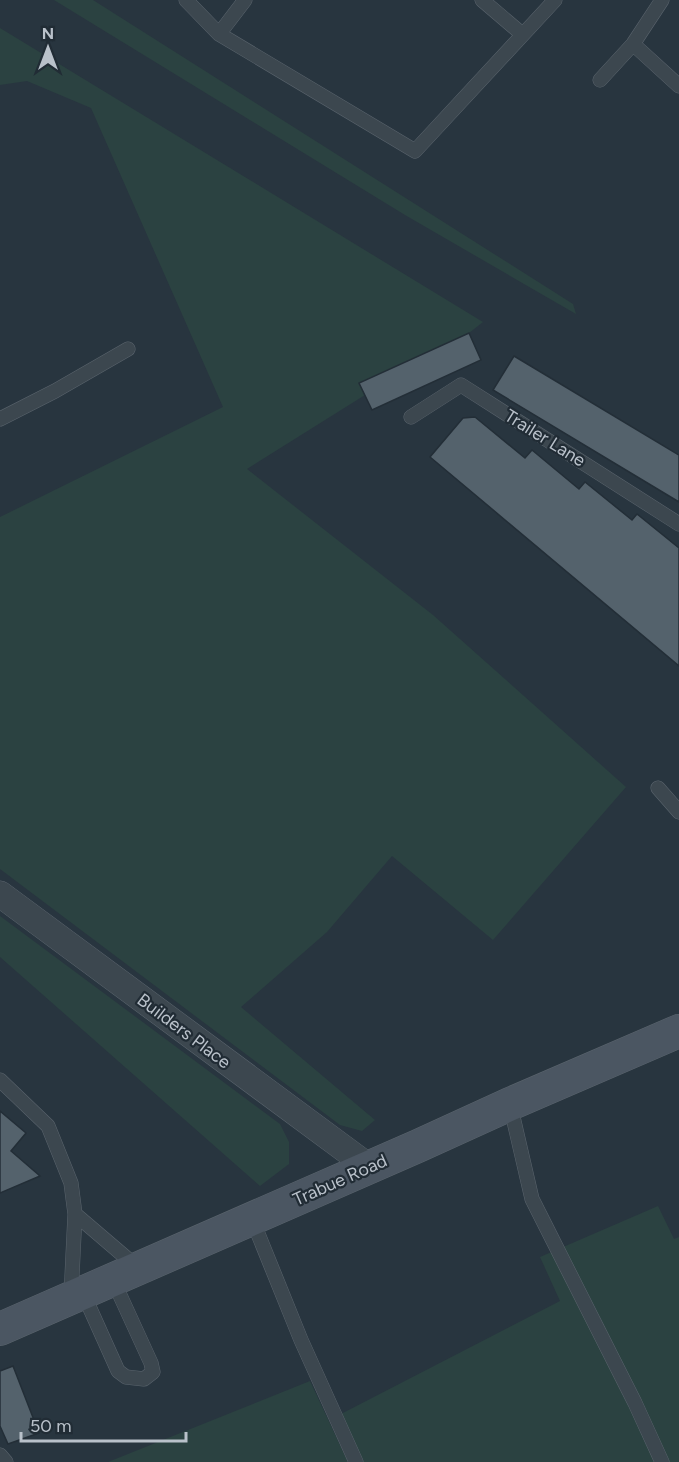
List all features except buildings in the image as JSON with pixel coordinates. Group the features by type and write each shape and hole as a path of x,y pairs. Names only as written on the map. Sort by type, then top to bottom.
{"main road":[{"name":"Trabue Road","path":"0,1329 679,1031"}],"street":[{"name":"Builders Place","path":"0,894 369,1167"}],"lane":[{"path":"186,0 219,34 415,151 555,0"},
{"path":"219,34 245,0"},
{"path":"482,0 522,34"},
{"path":"600,80 633,44 662,0"},
{"path":"633,44 679,86"},
{"path":"0,419 55,391 128,349"},
{"name":"Trailer Lane","path":"411,417 461,385 679,524"},
{"path":"658,788 679,812"},
{"path":"0,1080 48,1126 71,1183 75,1214 77,1295 118,1371 126,1377 144,1379 153,1372 152,1363 126,1274 75,1214"},
{"path":"510,1104 532,1199 635,1403 662,1462"},
{"path":"252,1219 301,1340 356,1462"},
{"path":"0,1455 6,1462"}],"green space":[{"path":"54,0 93,0 573,304 576,314 405,215"},
{"path":"0,28 483,322 469,333 360,383 365,395 247,469 433,615 626,787 493,940 392,856 327,932 241,1007 375,1120 362,1131 340,1125 0,869 0,517 223,407 91,108 27,81 0,85"},
{"path":"0,916 280,1124 289,1142 289,1164 260,1186 0,957"},
{"path":"658,1206 674,1239 679,1237 679,1462 361,1462 339,1415 560,1301 540,1257"},
{"path":"310,1381 348,1462 108,1462"}]}
